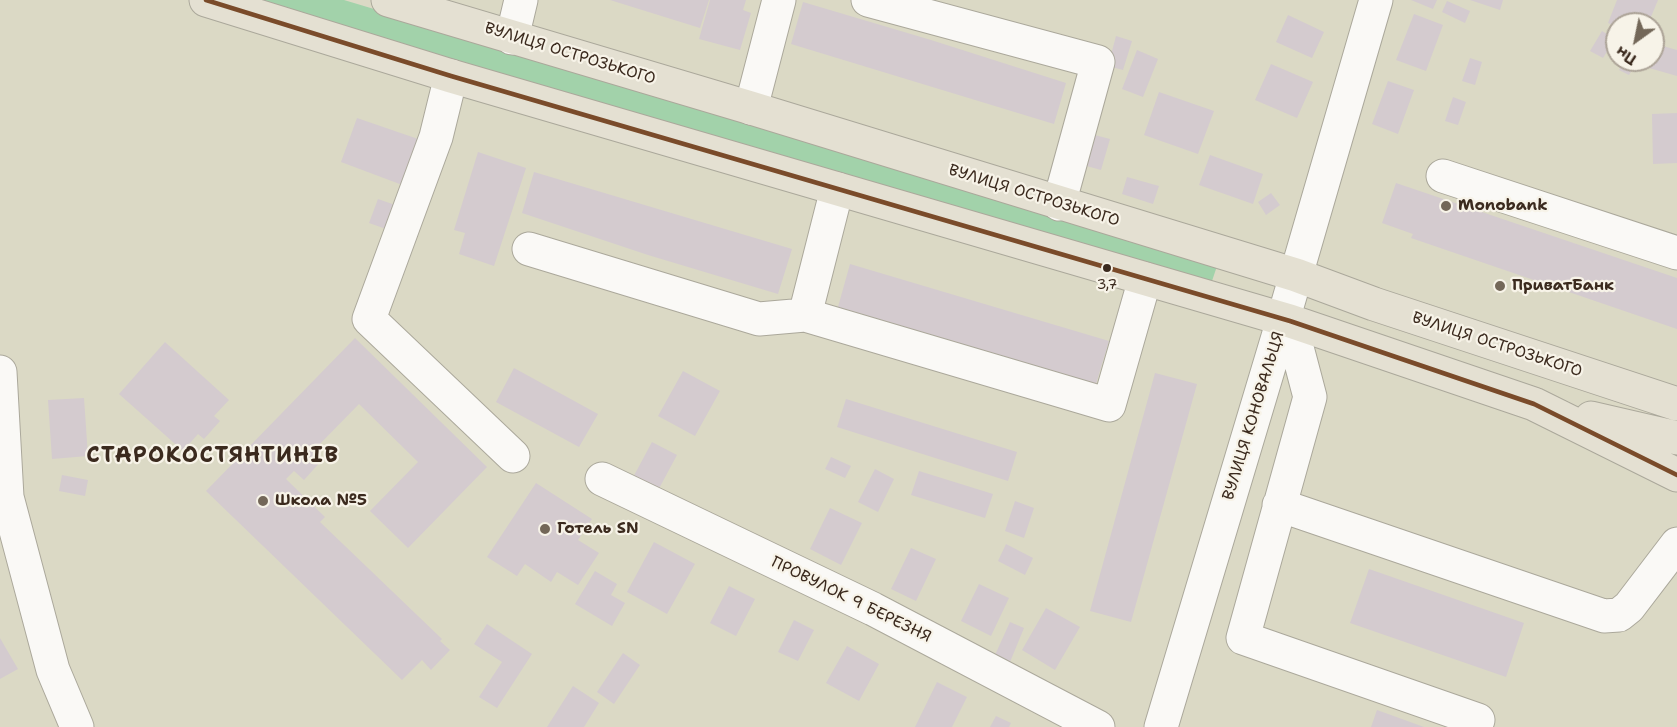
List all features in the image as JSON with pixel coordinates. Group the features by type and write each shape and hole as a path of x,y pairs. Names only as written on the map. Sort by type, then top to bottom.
{"main road":[{"path":"206,0 451,76 1286,320 1534,404 1677,438"},
{"name":"ВУЛИЦЯ ОСТРОЗЬКОГО","path":"388,0 1296,275 1374,304 1677,404"},
{"path":"1636,390 1677,417"},
{"path":"1534,404 1677,475"}],"street":[{"path":"512,38 521,0"},
{"path":"750,108 779,0"},
{"path":"868,0 1098,62 1059,204"},
{"name":"ВУЛИЦЯ КОНОВАЛЬЦЯ","path":"1161,727 1286,320 1296,275 1376,0"},
{"path":"451,76 436,137 369,319 513,456"},
{"path":"1443,176 1677,253"},
{"path":"805,315 837,189"},
{"path":"529,249 759,319 805,315 1109,405 1145,279"},
{"path":"1286,320 1310,397 1243,638 1478,720"},
{"path":"0,372 4,497 53,670 77,727"},
{"name":"ПРОВУЛОК 9 БЕРЕЗНЯ","path":"602,479 873,609 1098,727"},
{"path":"1280,505 1604,616 1619,615 1629,607 1677,544"}],"green space":[{"path":"233,0 344,0 1218,263 1210,287"}],"building":[{"path":"610,0 709,0 700,28"},
{"path":"710,0 746,0 743,10 751,13 740,50 699,39"},
{"path":"1411,0 1437,0 1433,9"},
{"path":"1470,0 1503,0 1500,10"},
{"path":"1617,0 1658,0 1653,12 1612,12"},
{"path":"1447,1 1470,11 1465,23 1442,12"},
{"path":"803,2 1066,83 1054,124 791,44"},
{"path":"1414,14 1443,25 1426,71 1396,60"},
{"path":"1288,15 1324,32 1312,58 1276,42"},
{"path":"1602,31 1605,33 1603,58 1590,51"},
{"path":"1116,36 1132,41 1123,70 1108,66"},
{"path":"1665,47 1677,50 1677,76 1663,72 1665,72"},
{"path":"1137,50 1158,59 1143,97 1122,89"},
{"path":"1470,58 1482,62 1475,85 1462,81"},
{"path":"1271,64 1313,82 1297,118 1255,100"},
{"path":"1388,81 1414,90 1398,134 1372,124"},
{"path":"1159,92 1214,111 1198,154 1144,135"},
{"path":"1453,97 1466,102 1458,125 1445,121"},
{"path":"1677,113 1677,163 1653,164 1652,114"},
{"path":"357,118 421,140 405,186 341,162"},
{"path":"1091,134 1110,139 1101,170 1083,165"},
{"path":"478,152 526,168 494,266 459,254 465,233 454,230"},
{"path":"1210,155 1263,174 1253,204 1199,185"},
{"path":"534,172 792,249 778,294 648,255 522,213"},
{"path":"1127,177 1159,186 1153,204 1122,194"},
{"path":"1396,183 1677,278 1677,329 1411,238 1413,234 1382,223"},
{"path":"1271,193 1280,205 1266,215 1258,202"},
{"path":"378,199 398,206 389,230 369,223"},
{"path":"850,264 1109,341 1096,384 838,307"},
{"name":"Школа №5","path":"355,338 487,467 408,548 370,511 418,462 359,404 313,451 322,460 304,480 294,471 286,479 325,517 320,522 442,639 440,641 450,650 431,670 422,660 402,680 206,491"},
{"path":"165,342 229,400 214,416 220,421 204,439 198,434 183,451 119,394"},
{"path":"514,368 598,414 579,447 496,402"},
{"path":"683,371 720,391 695,436 658,416"},
{"path":"1155,373 1197,384 1131,622 1090,611"},
{"path":"84,398 88,456 52,459 48,400"},
{"path":"846,399 1017,452 1008,481 837,427"},
{"path":"652,442 677,455 655,496 630,483"},
{"path":"831,457 851,466 845,478 825,469"},
{"path":"875,469 894,479 878,512 858,502"},
{"path":"919,471 993,494 985,518 911,495"},
{"path":"62,475 88,480 85,496 59,491"},
{"name":"Готель SN","path":"536,483 592,519 578,540 599,553 578,585 557,572 551,582 525,564 517,576 487,557"},
{"path":"1015,501 1034,508 1024,538 1005,531"},
{"path":"830,508 862,523 841,565 810,549"},
{"path":"654,542 695,564 667,614 627,592"},
{"path":"1006,544 1033,558 1025,575 998,561"},
{"path":"911,548 936,559 916,601 891,589"},
{"path":"1369,569 1524,623 1506,677 1350,623"},
{"path":"595,571 617,584 611,595 625,603 612,626 575,604"},
{"path":"979,584 1009,598 991,636 961,621"},
{"path":"729,586 755,599 736,636 710,623"},
{"path":"1046,608 1080,627 1055,670 1022,650"},
{"path":"794,620 814,630 798,661 778,652"},
{"path":"1010,622 1024,628 1010,662 995,655"},
{"path":"487,624 532,654 497,708 479,697 502,662 474,644"},
{"path":"0,638 18,669 0,679"},
{"path":"847,646 879,664 859,701 826,683"},
{"path":"623,653 640,665 614,704 597,692"},
{"path":"937,682 967,697 952,727 915,727"},
{"path":"573,686 599,703 584,727 547,727"},
{"path":"1377,710 1424,727 1371,727"},
{"path":"996,716 1011,723 1009,727 990,727"}],"transit line":[{"path":"206,0 451,76 1290,321 1534,404 1677,475"}],"place":[{"name":"Monobank","path":"1446,206"},
{"name":"3,7","path":"1107,268"},
{"name":"ПриватБанк","path":"1500,286"},
{"name":"Школа №5","path":"263,501"},
{"name":"Готель SN","path":"545,529"}],"district":[{"name":"СТАРОКОСТЯНТИНІВ","path":"213,456"}]}
